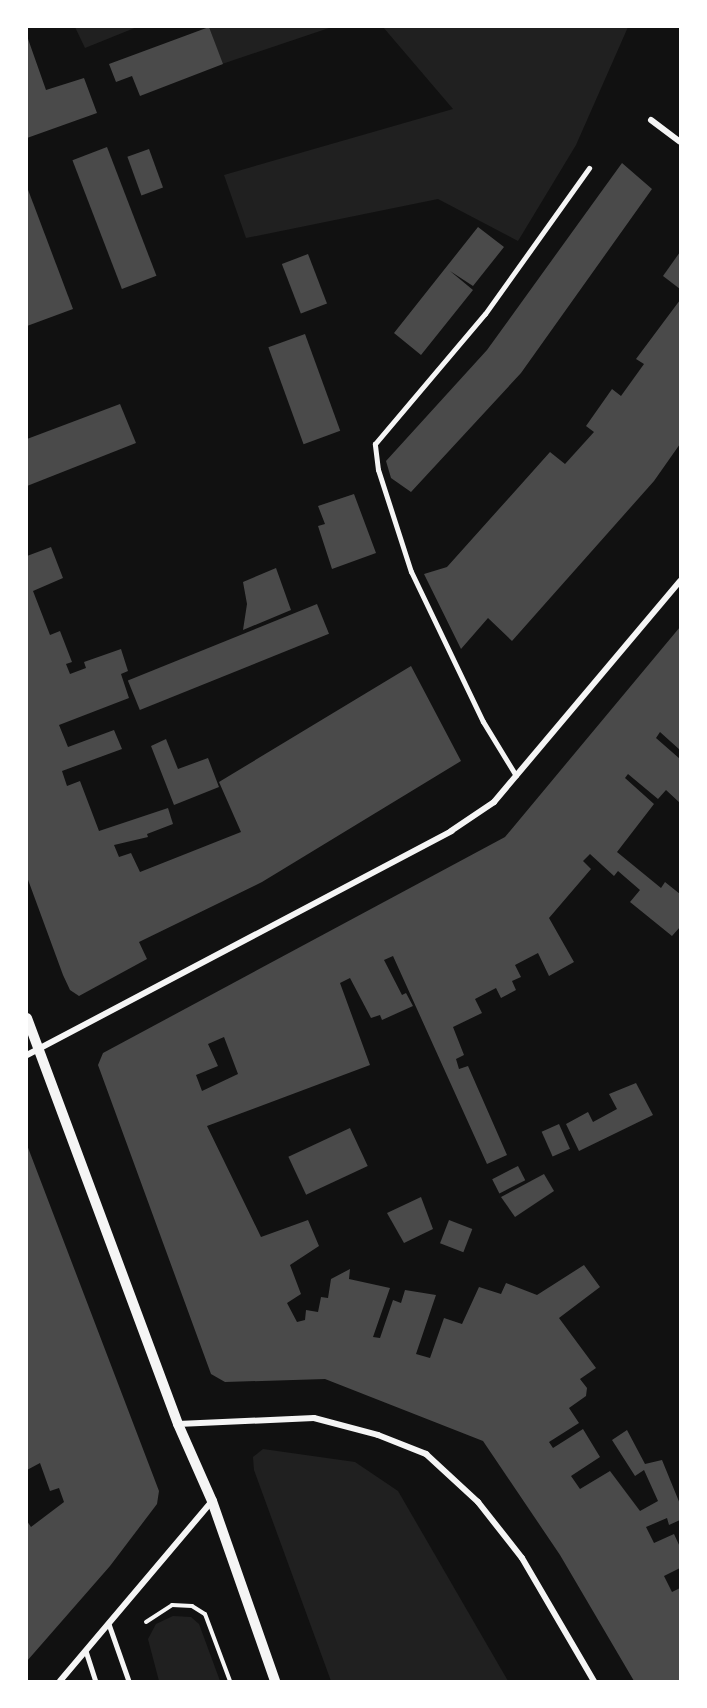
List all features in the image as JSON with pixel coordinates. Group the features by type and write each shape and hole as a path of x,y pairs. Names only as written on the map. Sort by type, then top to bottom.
{"street":[{"path":"651,120 680,142"},
{"path":"27,1055 451,831 495,802 680,581"},
{"path":"27,1018 178,1424 212,1501 275,1681"},
{"path":"178,1424 314,1418 378,1435 426,1454 478,1502 522,1558 594,1681"},
{"path":"61,1680 212,1501"}],"lane":[{"path":"516,776 483,722 411,572 378,470 375,444 485,314 589,168"},
{"path":"110,1624 129,1681"},
{"path":"86,1651 96,1681"}],"path":[{"path":"143,1625 172,1605 192,1606 205,1614 230,1681"}],"shaded area":[{"path":"75,27 137,27 85,48"},
{"path":"209,27 332,27 222,64"},
{"path":"383,27 628,27 576,145 518,241 438,199 246,238 224,175 453,109"},
{"path":"263,1449 355,1462 398,1491 508,1681 331,1681 254,1470 253,1457"},
{"path":"173,1616 191,1617 199,1624 220,1681 159,1681 148,1639 156,1624"}],"building":[{"path":"209,27 223,64 140,96 132,76 116,82 109,64"},
{"path":"27,36 46,90 84,78 97,113 27,138"},
{"path":"107,147 156,276 122,289 72,160"},
{"path":"149,149 163,188 141,195 127,157"},
{"path":"622,163 652,189 521,373 411,492 391,478 386,461 487,350"},
{"path":"27,187 73,309 27,326"},
{"path":"478,227 504,247 473,286 450,271 473,290 421,355 394,333"},
{"path":"680,252 680,289 663,276"},
{"path":"308,254 327,303 301,314 282,264"},
{"path":"680,300 680,444 654,481 512,641 488,618 461,649 424,574 447,567 550,452 565,464 594,432 586,426 612,389 621,396 644,364 636,359"},
{"path":"305,334 340,431 304,444 268,347"},
{"path":"120,404 136,443 27,486 27,439"},
{"path":"354,494 376,553 332,569 318,526 325,524 318,506"},
{"path":"51,547 63,578 33,591 50,635 60,631 72,662 66,664 70,674 86,668 84,662 121,649 128,671 121,674 129,698 59,725 68,747 114,730 122,749 62,771 67,786 80,781 99,831 168,808 173,824 147,834 148,837 114,845 119,857 131,853 140,872 241,832 219,782 411,666 461,761 262,882 139,942 147,959 79,996 70,990 63,975 27,877 27,556"},
{"path":"276,568 291,610 243,630 247,604 243,582"},
{"path":"317,604 329,634 140,710 128,680"},
{"path":"680,627 680,750 660,732 656,738 680,759 680,803 666,790 658,799 628,774 625,778 654,804 617,852 661,888 665,882 680,894 680,927 672,936 630,902 640,890 618,871 614,876 590,854 583,861 591,869 549,918 574,962 549,976 538,953 515,965 521,977 512,981 516,990 501,998 496,988 475,999 482,1013 453,1027 464,1055 456,1059 459,1069 468,1066 507,1155 487,1164 393,956 384,960 402,995 406,993 413,1006 382,1020 380,1015 371,1018 350,978 340,983 370,1065 207,1126 261,1237 308,1220 319,1246 290,1265 301,1294 287,1303 297,1322 305,1320 306,1310 318,1312 321,1297 328,1298 331,1279 350,1269 349,1279 390,1288 373,1337 380,1338 393,1300 401,1303 405,1290 436,1295 416,1354 430,1358 444,1318 462,1324 479,1287 501,1294 506,1283 537,1295 584,1265 600,1287 559,1318 596,1368 580,1379 587,1388 586,1396 569,1408 579,1423 549,1442 553,1448 583,1429 600,1457 571,1476 580,1489 610,1471 640,1511 658,1501 644,1470 635,1476 612,1440 627,1430 645,1464 662,1460 680,1504 680,1520 669,1525 667,1518 646,1527 654,1543 674,1534 680,1547 680,1568 664,1576 672,1592 680,1588 680,1681 634,1681 560,1555 483,1441 325,1379 225,1382 211,1374 98,1065 103,1053 505,837","holes":["224,1037 238,1074 202,1091 196,1075 218,1066 208,1044"]},
{"path":"166,739 178,769 208,758 219,787 174,805 151,746"},
{"path":"636,1083 653,1115 579,1151 566,1124 588,1112 593,1122 617,1109 609,1094"},
{"path":"559,1124 570,1149 553,1156 542,1132"},
{"path":"350,1128 368,1166 306,1195 288,1157"},
{"path":"27,1145 159,1491 157,1504 110,1566 27,1661 27,1521 31,1527 64,1502 59,1488 50,1491 40,1463 27,1470"},
{"path":"518,1166 525,1180 499,1193 492,1179"},
{"path":"544,1174 554,1191 515,1217 501,1197"},
{"path":"421,1197 433,1229 404,1243 387,1213"},
{"path":"449,1220 472,1229 463,1252 440,1243"}]}
